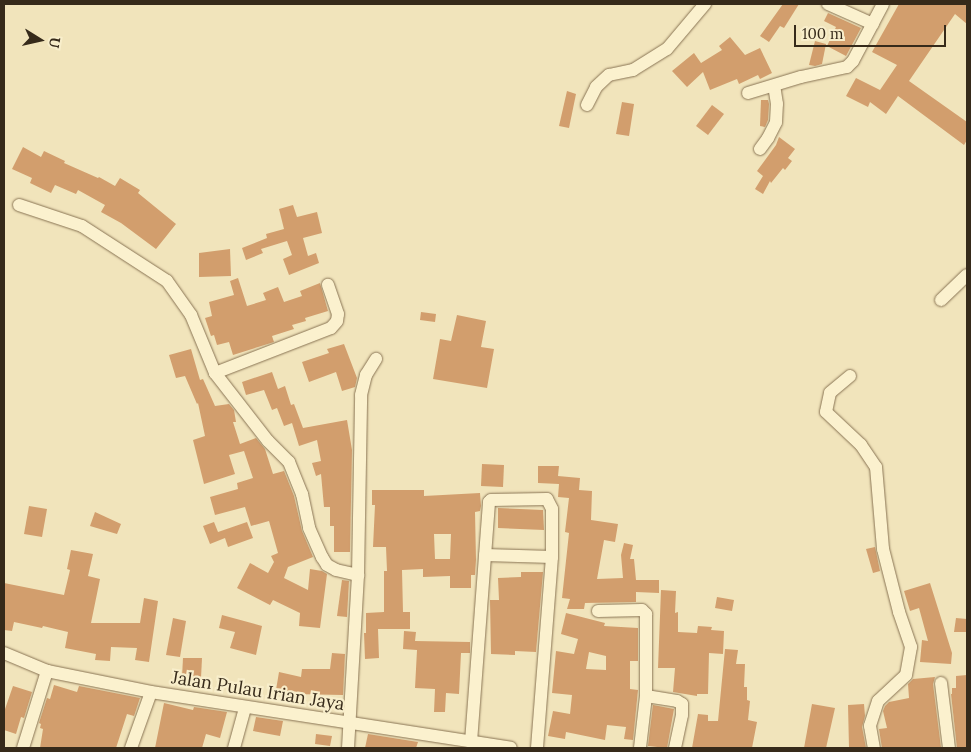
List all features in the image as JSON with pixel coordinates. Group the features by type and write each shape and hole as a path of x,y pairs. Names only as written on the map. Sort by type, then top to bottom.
{"street":[{"path":"587,105 596,87 609,75 633,70 667,49 704,4"},
{"path":"828,4 872,24"},
{"path":"748,93 801,77 847,67 853,61 883,4"},
{"path":"760,149 774,130 776,122 777,104 774,86"},
{"path":"19,205 82,226 167,281 191,315 215,373 268,441 289,462 302,494 309,528 322,558 327,565 336,570 358,575"},
{"path":"941,300 967,275"},
{"path":"215,373 331,328 337,321 338,314 328,285"},
{"path":"348,748 358,575 362,395 366,375 376,360"},
{"path":"850,376 830,393 826,412 861,445 876,467 883,549 899,612 912,647 906,675 878,701 870,726 874,748"},
{"path":"471,742 490,500 548,499 551,504 552,557 537,748"},
{"path":"485,555 552,557"},
{"path":"598,611 644,611 647,618 646,696 640,748"},
{"name":"Jalan Pulau Irian Jaya","path":"4,653 47,671 151,692 348,724 437,743 471,742 508,748"},
{"path":"23,748 47,671"},
{"path":"940,683 949,748"},
{"path":"131,748 151,692"},
{"path":"646,696 677,701 682,704 682,715 675,748"},
{"path":"234,748 245,708"}],"building":[{"path":"783,4 799,4 784,28 780,26 769,42 760,36"},
{"path":"899,4 967,4 967,24 955,14 909,81 967,122 967,140 964,145 898,96 886,114 870,102 868,107 846,96 856,78 880,90 897,65 872,52"},
{"path":"828,13 861,28 846,56 827,46 836,27 824,21"},
{"path":"730,37 745,55 760,48 772,73 760,79 758,75 739,84 737,79 710,90 703,72 687,87 672,71 694,53 701,63 722,50 719,46"},
{"path":"815,41 826,44 822,64 815,66 809,65"},
{"path":"567,91 576,94 569,128 559,126"},
{"path":"761,100 768,100 769,104 768,120 765,127 760,126"},
{"path":"622,102 634,104 629,136 616,134"},
{"path":"712,105 724,114 708,135 696,126"},
{"path":"779,137 795,149 788,158 792,161 785,170 783,168 771,183 770,181 763,194 755,189 763,176 757,171 776,145"},
{"path":"23,147 41,157 44,151 65,161 64,163 99,177 115,186 120,178 140,190 138,193 176,224 156,249 121,223 101,212 105,205 78,190 76,194 55,185 51,193 30,183 32,178 12,169"},
{"path":"293,205 297,217 317,212 322,233 303,238 308,256 316,253 319,263 289,275 283,259 292,255 287,241 261,249 263,253 246,260 242,248 267,238 266,234 284,229 279,209"},
{"path":"230,249 231,276 199,277 199,253"},
{"path":"238,278 247,306 266,300 263,293 278,287 284,302 302,296 300,291 320,283 328,311 305,318 306,321 292,325 294,329 272,336 274,342 233,355 229,342 217,345 214,335 211,336 205,318 212,316 209,302 234,295 230,281"},
{"path":"421,312 436,314 435,322 420,320"},
{"path":"457,315 486,321 481,347 494,349 487,388 433,379 440,339 451,341"},
{"path":"344,344 357,378 355,387 342,391 336,372 309,382 302,362 329,353 327,349"},
{"path":"191,349 200,380 203,379 215,406 229,404 234,410 236,422 233,422 240,444 256,438 265,449 273,474 284,471 294,496 302,531 313,557 288,567 284,578 308,590 310,569 327,574 320,628 299,626 300,613 273,600 270,605 237,588 250,563 268,573 274,562 271,556 278,553 269,521 251,526 245,507 215,515 210,497 238,489 237,483 253,478 244,451 229,455 235,474 204,484 193,440 205,436 198,403 185,376 176,378 169,355"},
{"path":"272,372 278,389 285,386 291,405 294,404 303,428 347,420 352,450 350,552 334,552 334,526 330,526 330,507 324,507 321,474 316,476 312,463 321,461 317,440 299,446 292,423 284,426 277,408 272,410 264,390 246,395 242,382"},
{"path":"482,464 504,465 503,487 481,486"},
{"path":"538,466 559,466 558,476 580,478 579,490 592,491 591,520 618,524 615,542 604,540 597,579 623,578 621,555 624,543 633,545 630,559 634,559 636,580 659,580 659,593 636,592 636,602 585,603 584,609 567,609 570,599 562,598 569,533 565,532 569,498 558,497 559,484 538,483"},
{"path":"372,490 424,490 424,496 480,493 481,506 480,511 475,512 476,560 475,575 471,575 471,588 450,588 450,576 423,577 423,569 402,570 403,612 410,612 410,629 378,629 379,658 365,659 364,633 366,633 366,613 384,612 384,571 387,571 386,547 373,547 375,505 372,505","holes":["434,534 451,534 450,559 435,559"]},
{"path":"29,506 47,509 42,537 24,534"},
{"path":"498,508 543,510 544,530 498,528"},
{"path":"95,512 121,524 117,534 90,526"},
{"path":"214,522 218,532 247,522 253,538 228,547 225,538 210,544 203,526"},
{"path":"875,547 880,571 873,573 866,549"},
{"path":"71,550 93,554 88,576 100,579 91,623 140,623 144,598 158,601 149,662 135,660 137,648 111,647 110,661 95,660 96,654 65,648 68,632 43,626 42,628 14,622 12,631 4,630 4,583 64,595 70,570 67,569"},
{"path":"521,572 543,572 536,652 515,651 515,655 491,654 490,600 499,600 498,578 521,577"},
{"path":"342,580 349,581 347,617 337,616"},
{"path":"930,583 952,653 951,664 920,662 922,640 928,641 919,608 910,611 904,591"},
{"path":"661,590 676,591 675,613 678,612 678,632 697,633 698,626 712,627 711,630 724,631 723,654 709,653 708,694 697,694 697,696 673,692 675,668 658,668"},
{"path":"717,597 734,600 732,611 715,608"},
{"path":"566,613 605,623 604,626 638,628 638,661 630,661 630,689 638,690 633,740 624,739 626,727 607,725 605,740 566,732 565,739 548,736 553,711 570,714 572,695 552,693 556,651 574,654 578,639 561,634","holes":["589,652 606,656 606,670 586,669"]},
{"path":"222,615 262,626 256,655 230,648 235,632 219,628"},
{"path":"173,618 186,621 180,657 166,655"},
{"path":"956,618 967,619 967,632 954,632"},
{"path":"404,631 416,632 415,641 470,642 470,653 461,653 459,694 446,693 445,712 434,712 435,689 415,688 417,650 403,649"},
{"path":"725,649 738,650 736,664 745,664 744,687 747,687 747,700 750,701 748,720 757,722 752,748 692,748 698,714 708,715 708,721 718,721"},
{"path":"332,653 345,654 343,695 293,694 276,690 279,672 301,677 302,669 330,669"},
{"path":"183,658 202,658 201,678 182,677"},
{"path":"967,675 967,747 957,748 951,694 952,688 956,688 956,676"},
{"path":"935,677 933,684 941,748 882,748 879,729 887,728 883,711 885,706 889,702 909,698 908,684 913,679"},
{"path":"54,685 77,692 79,686 140,698 134,716 127,714 116,748 40,748 43,729 40,728 41,724 39,723 47,698 50,699"},
{"path":"13,686 32,692 24,718 21,717 16,734 4,730 4,712"},
{"path":"164,703 193,710 194,707 227,712 220,738 206,734 202,748 155,748"},
{"path":"812,704 835,708 826,748 804,748"},
{"path":"864,704 865,716 862,727 866,748 849,748 848,705"},
{"path":"653,705 674,709 667,748 648,746"},
{"path":"256,717 283,721 280,736 253,731"},
{"path":"316,734 332,736 330,746 315,744"},
{"path":"368,734 418,742 416,748 365,748"}]}
